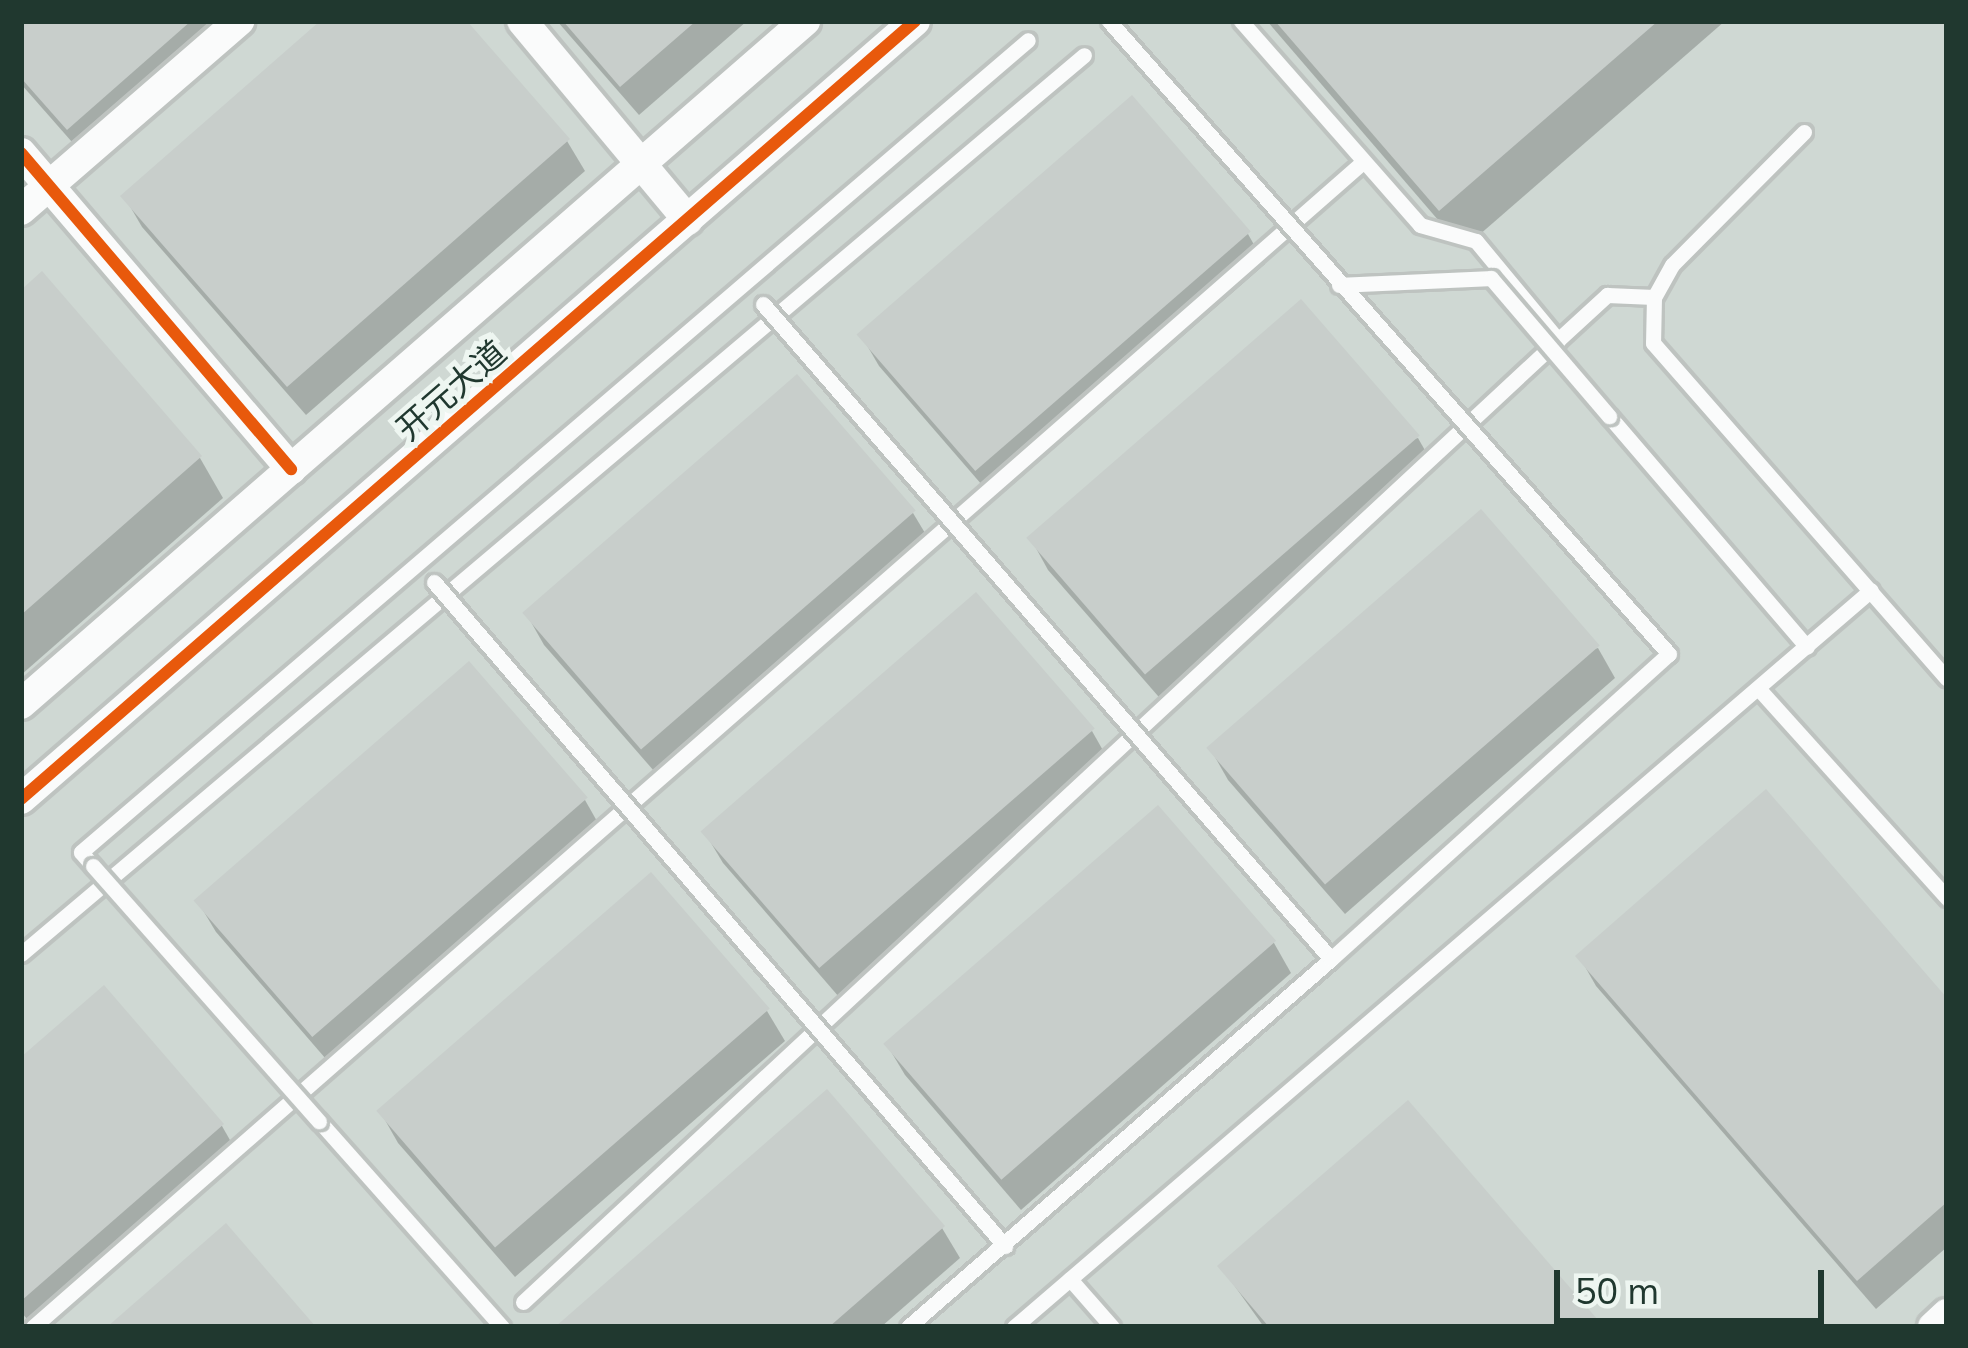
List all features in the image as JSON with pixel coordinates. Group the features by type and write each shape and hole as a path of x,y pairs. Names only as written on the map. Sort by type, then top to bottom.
{"street":[{"path":"21,210 239,21"},
{"path":"522,21 688,220"},
{"name":"开元大道","path":"21,704 805,21"},
{"name":"开元大道","path":"21,800 916,21"},
{"path":"21,153 291,469"},
{"path":"1933,1327 1947,1314"}],"lane":[{"path":"908,1327 1331,959 1669,653 1109,21"},
{"path":"1240,21 1420,225 1476,241 1558,340"},
{"path":"502,1327 81,852 1028,40"},
{"path":"21,954 1084,55"},
{"path":"1804,132 1672,265 1654,298 1653,343 1947,679"},
{"path":"33,1327 1363,162"},
{"path":"1339,285 1491,278 1807,647"},
{"path":"746,284 1331,959"},
{"path":"523,1302 1606,295 1654,298"},
{"path":"420,566 1005,1246"},
{"path":"1014,1327 1870,590"},
{"path":"1758,688 1947,898"},
{"path":"1070,1279 1112,1327"}],"shaded area":[{"path":"21,21 1947,21 1947,1327 21,1327"}],"building":[{"path":"21,21 191,21 67,130 21,78"},
{"path":"320,21 467,21 570,139 287,387 120,196"},
{"path":"563,21 696,21 620,87"},
{"path":"1275,21 1658,21 1439,211"},
{"path":"1132,95 1251,232 975,471 857,334"},
{"path":"42,271 202,456 21,615 21,290"},
{"path":"1301,299 1420,436 1145,674 1026,538"},
{"path":"797,374 916,511 641,749 522,613"},
{"path":"1481,509 1600,646 1325,884 1206,748"},
{"path":"976,592 1095,729 819,968 701,831"},
{"path":"469,661 588,798 312,1037 194,900"},
{"path":"1766,789 1947,998 1947,1202 1857,1281 1575,956"},
{"path":"1158,805 1276,941 1001,1180 883,1044"},
{"path":"651,872 770,1009 495,1247 376,1111"},
{"path":"104,985 224,1124 21,1301 21,1057"},
{"path":"827,1089 945,1226 829,1327 555,1327"},
{"path":"1408,1100 1604,1327 1269,1327 1217,1266"},
{"path":"226,1223 316,1327 107,1327"}],"cycle path":[{"path":"21,799 915,21"},
{"path":"21,153 291,469"}]}
